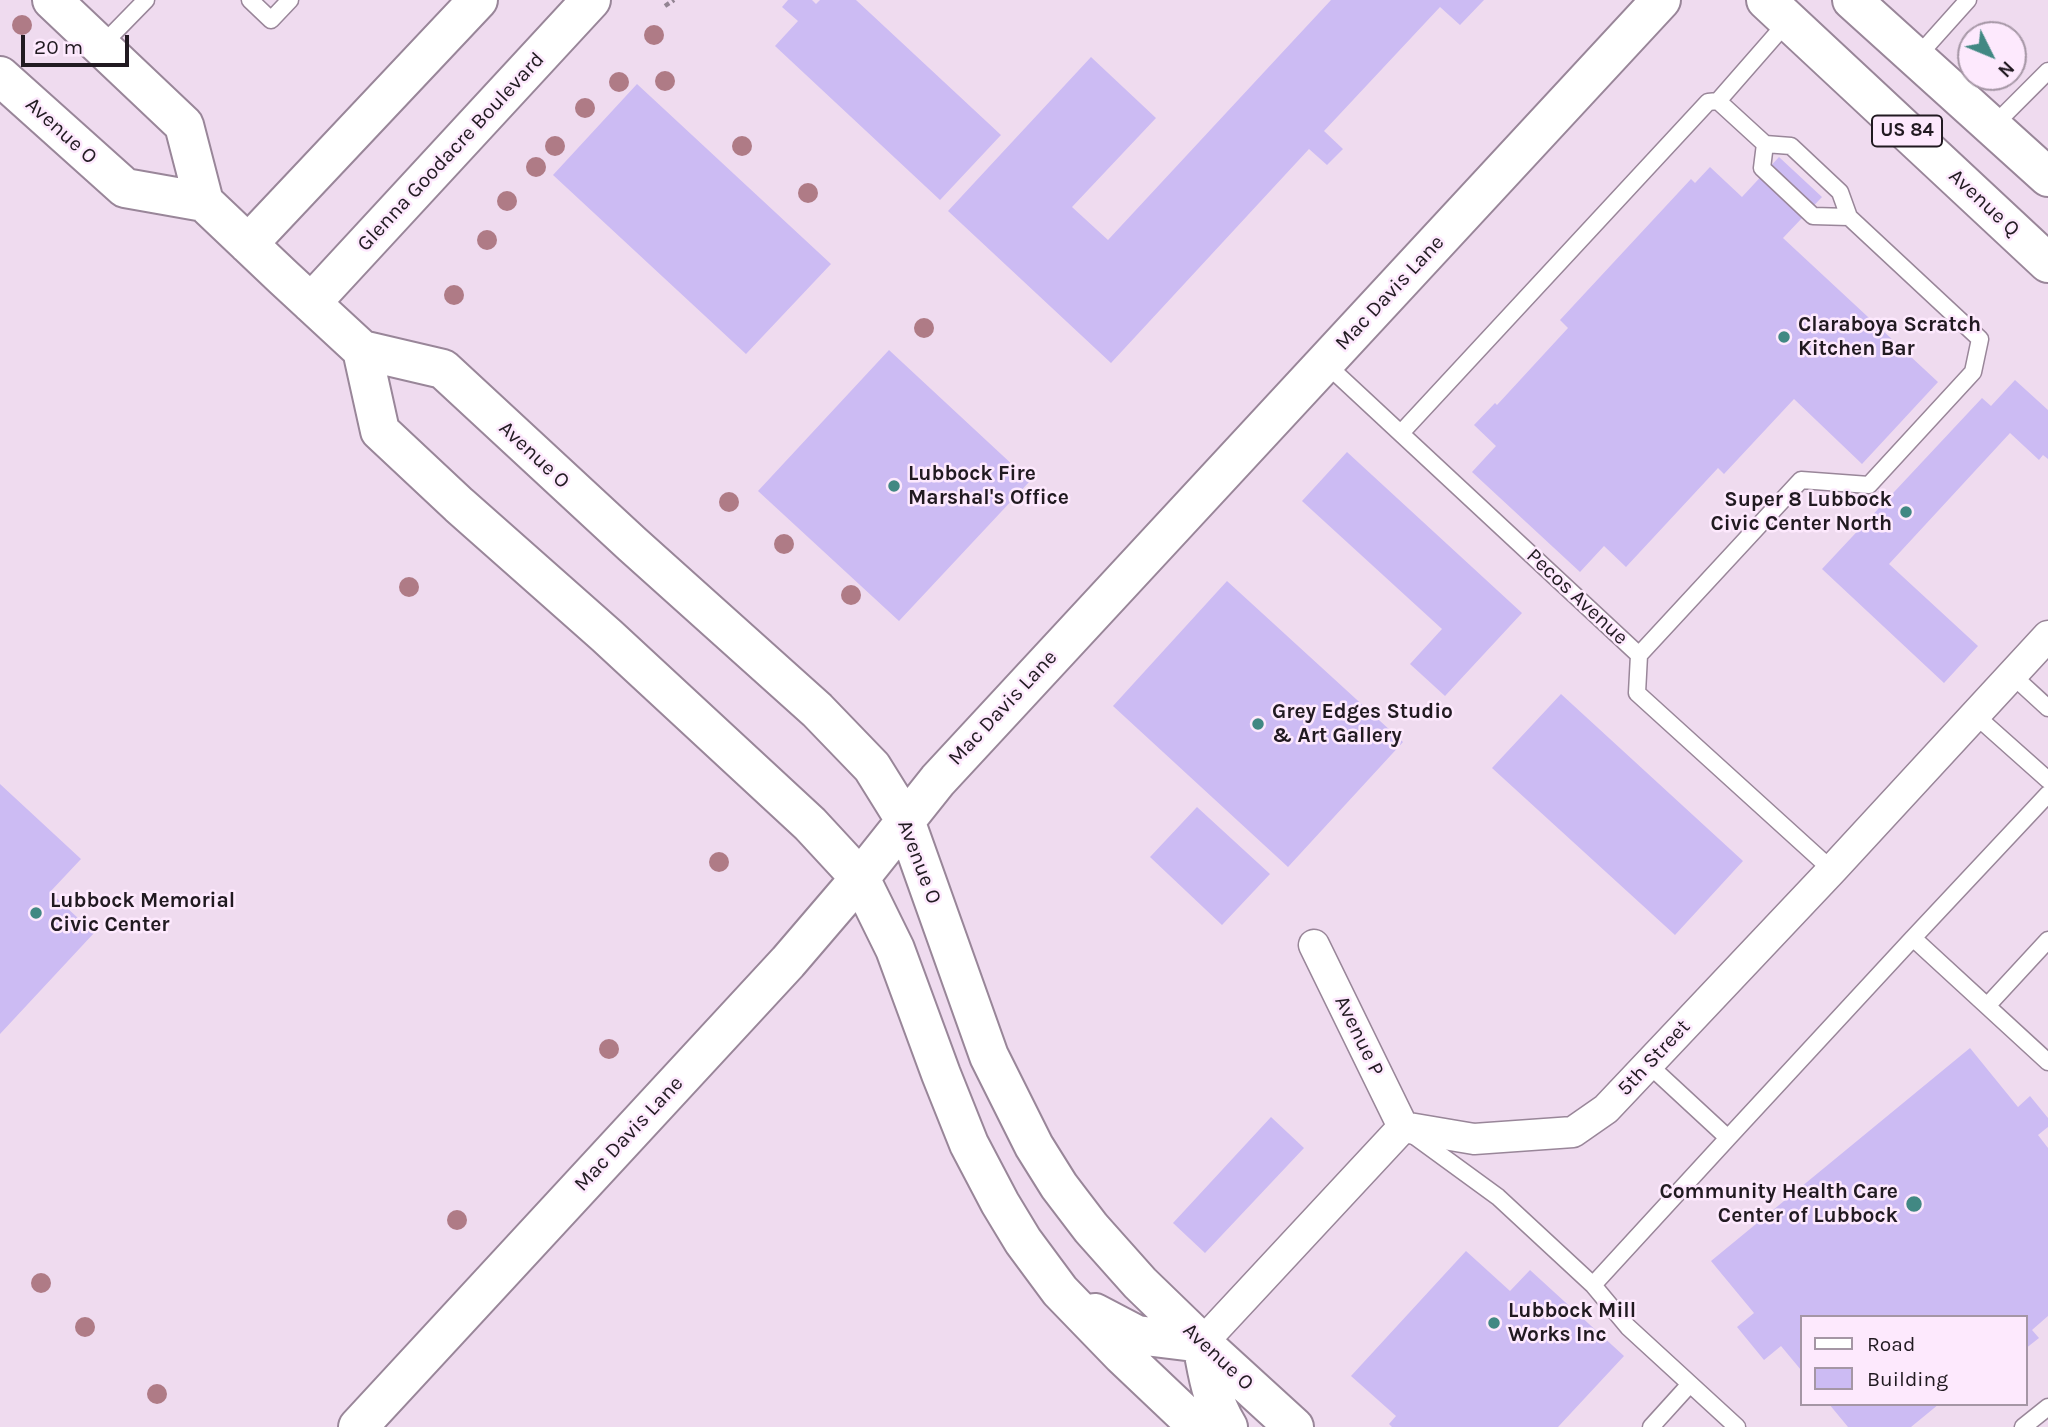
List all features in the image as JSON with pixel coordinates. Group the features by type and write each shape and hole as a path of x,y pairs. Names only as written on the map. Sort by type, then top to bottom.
{"main road":[{"path":"52,0 184,125 204,202"},
{"path":"248,244 478,0"},
{"name":"Glenna Goodacre Boulevard","path":"311,303 591,0"},
{"name":"Mac Davis Lane","path":"358,1427 788,962 947,770 1661,0"},
{"name":"US 84","path":"1852,0 2048,177"},
{"name":"Avenue Q","path":"1777,10 2048,263"},
{"name":"Avenue O","path":"0,76 125,188 204,202 362,350 443,369 642,554 817,710 872,767 905,820 989,1056 1034,1146 1059,1186 1091,1228 1140,1283 1294,1427"},
{"path":"362,350 380,431 810,824 860,878 895,949 969,1144 1023,1241 1066,1297 1129,1363 1198,1427"},
{"path":"1066,1297 1137,1335 1202,1343 1207,1376 1222,1418 1228,1427"}],"street":[{"name":"5th Street","path":"1403,1127 1474,1139 1573,1132 1606,1109 2048,636"},
{"name":"Avenue P","path":"1314,945 1403,1127"},
{"path":"1202,1343 1403,1127"}],"lane":[{"path":"101,46 146,0"},
{"path":"250,0 271,20 290,0"},
{"path":"1916,58 1968,0"},
{"path":"1718,101 1777,10"},
{"path":"1992,127 2048,71"},
{"path":"1401,433 1708,102 1718,101 1765,144 1791,146 1840,192 1850,217 1980,339 1973,372 1869,485 1801,481 1639,655"},
{"path":"1765,144 1762,168 1813,216 1850,217"},
{"name":"Pecos Avenue","path":"1325,363 1639,655 1637,693 1832,870"},
{"path":"2012,675 2048,708"},
{"path":"1975,715 2048,780"},
{"path":"1593,1285 2048,794"},
{"path":"1913,938 2048,1062"},
{"path":"1987,1006 2048,940"},
{"path":"1648,1063 1728,1138"},
{"path":"1403,1127 1498,1197 1593,1285 1628,1327 1737,1427"},
{"path":"1651,1427 1690,1384"},
{"path":"2023,1427 2048,1407"}],"path":[{"path":"666,6 674,0"}],"building":[{"path":"788,0 812,0 816,4 820,0 856,0 1001,135 940,200 775,46 798,21 782,7"},
{"path":"1331,0 1484,0 1460,25 1440,7 1324,131 1343,149 1327,165 1309,149 1111,363 948,211 1091,57 1156,118 1072,207 1108,240"},
{"path":"637,84 831,264 746,354 553,175"},
{"path":"1779,157 1822,197 1783,238 1938,382 1862,464 1794,399 1724,474 1718,468 1626,567 1604,546 1580,572 1472,472 1496,446 1474,425 1495,403 1497,405 1568,328 1560,320 1691,179 1695,183 1710,167 1742,197"},
{"name":"Lubbock Fire Marshal's Office","path":"889,350 1030,481 899,621 758,491"},
{"name":"Super 8 Lubbock Civic Center North","path":"2015,380 2048,410 2048,459 2043,455 2039,460 2010,433 1889,564 1978,646 1944,683 1822,569 1982,398 1991,406"},
{"path":"1347,452 1522,613 1445,696 1410,664 1442,629 1302,501"},
{"name":"Grey Edges Studio & Art Gallery","path":"1227,581 1403,742 1288,867 1113,706"},
{"path":"1561,694 1743,861 1675,935 1492,768"},
{"name":"Lubbock Memorial Civic Center","path":"0,784 81,859 50,892 94,933 0,1034"},
{"path":"1197,807 1270,874 1222,925 1150,857"},
{"name":"Community Health Care Center of Lubbock","path":"1970,1048 2018,1107 2030,1096 2048,1118 2048,1127 2038,1135 2048,1148 2048,1316 2032,1330 2039,1338 2027,1347 2027,1315 1800,1315 1800,1369 1781,1346 1764,1360 1737,1327 1754,1313 1711,1261"},
{"path":"1271,1117 1304,1148 1205,1253 1173,1223"},
{"name":"Lubbock Mill Works Inc","path":"1466,1251 1510,1291 1530,1270 1624,1356 1558,1427 1392,1427 1389,1424 1396,1416 1351,1376"},
{"path":"1831,1406 1937,1406 1911,1427 1848,1427"}],"place":[{"name":"Claraboya Scratch Kitchen Bar","path":"1784,337"},
{"name":"Lubbock Fire Marshal's Office","path":"894,486"},
{"name":"Super 8 Lubbock Civic Center North","path":"1906,512"},
{"name":"Grey Edges Studio & Art Gallery","path":"1258,724"},
{"name":"Lubbock Memorial Civic Center","path":"36,913"},
{"name":"Community Health Care Center of Lubbock","path":"1914,1204"},
{"name":"Lubbock Mill Works Inc","path":"1494,1323"}]}
